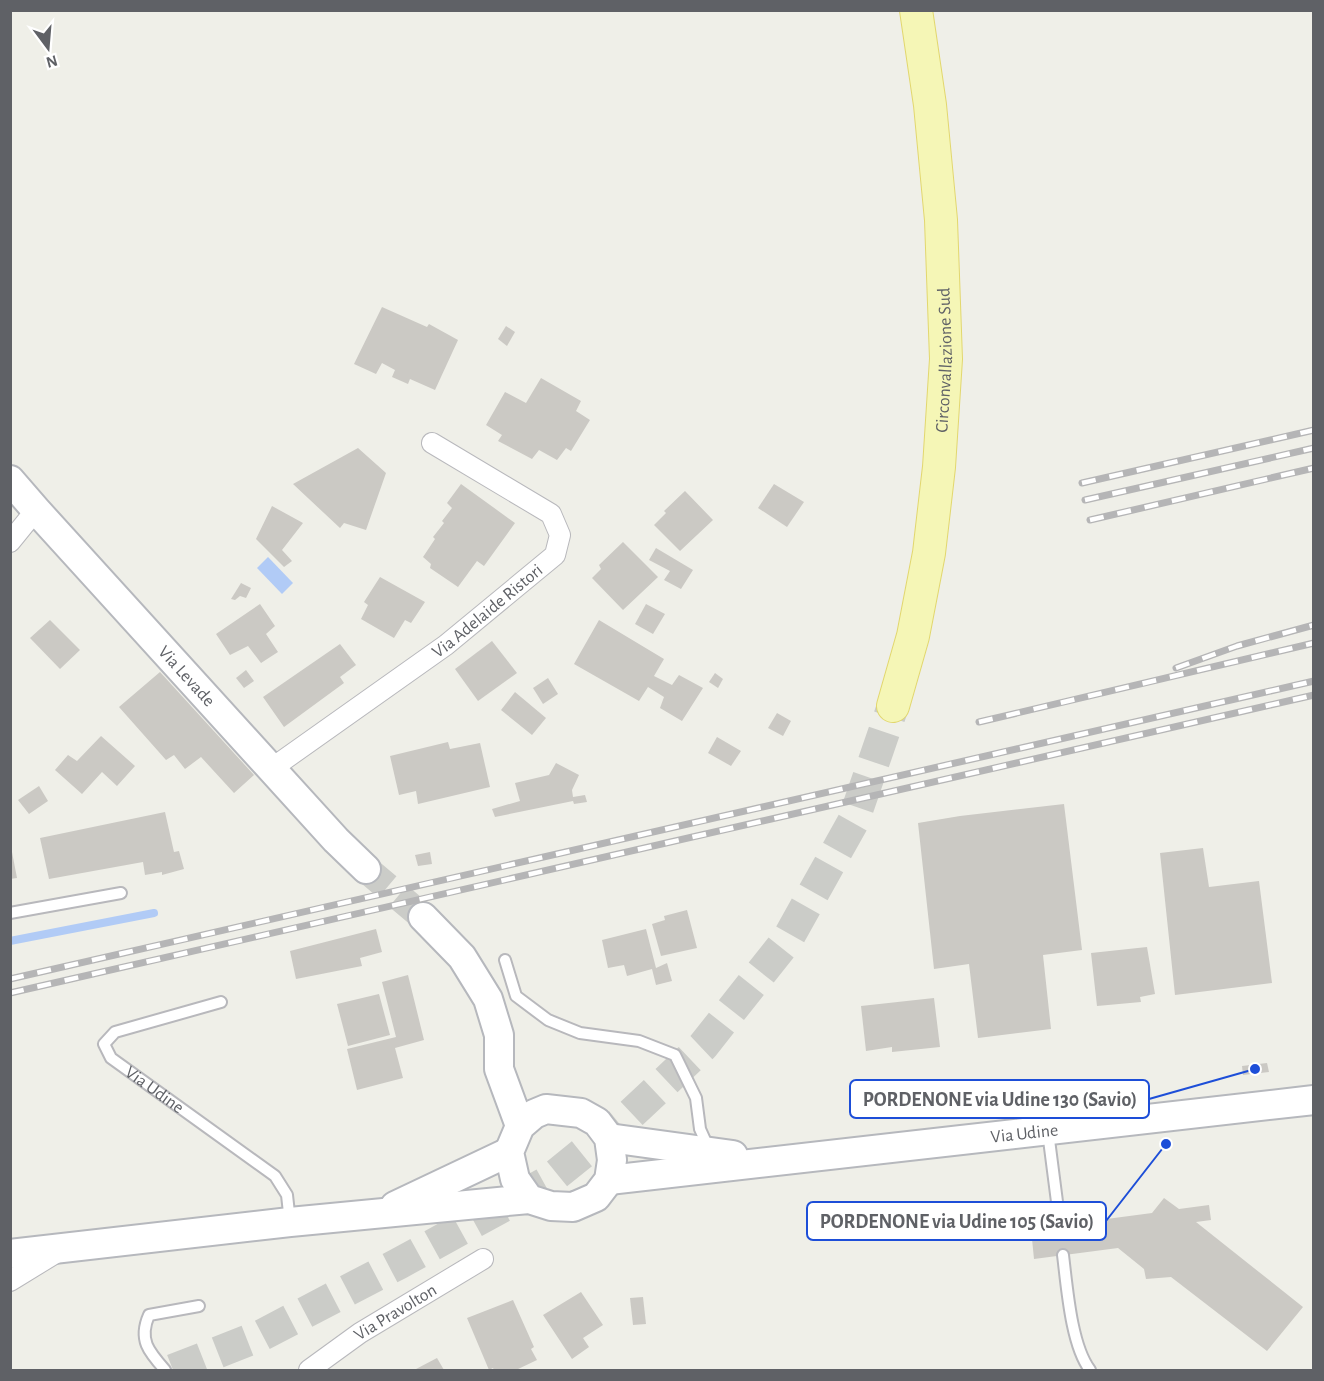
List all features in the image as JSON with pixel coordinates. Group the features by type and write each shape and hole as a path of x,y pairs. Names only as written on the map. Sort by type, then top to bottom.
{"main road":[{"name":"Circonvallazione Sud","path":"893,706 913,636 929,553 939,467 946,359 941,220 930,105 916,10"},
{"name":"Via Levade","path":"10,480 271,769 366,869"},
{"path":"423,917 457,951 486,993 499,1035 499,1069 520,1126"},
{"path":"499,1069 546,1109"},
{"name":"Via Udine","path":"771,1161 1047,1132 1314,1100"},
{"path":"10,1254 290,1222 529,1199 551,1206 573,1207 596,1197 609,1180 612,1160 609,1138 597,1122 581,1113 546,1109 534,1114 520,1126 509,1152 515,1179 529,1199"},
{"path":"609,1138 771,1161"},
{"path":"374,1215 509,1152"},
{"path":"609,1180 771,1161"}],"street":[{"name":"Via Adelaide Ristori","path":"271,769 446,645 555,555 560,535 551,514 432,443"},
{"path":"10,542 36,510"},
{"path":"10,1281 66,1247"},
{"name":"Via Pravolton","path":"309,1371 360,1333 483,1259"}],"lane":[{"path":"10,914 121,893"},
{"path":"505,960 516,996 548,1020 580,1033 639,1041 675,1055 696,1098 700,1129 711,1152"},
{"name":"Via Udine","path":"221,1002 115,1032 104,1044 111,1058 275,1176 286,1195 290,1222"},
{"path":"1047,1132 1060,1225"},
{"path":"1063,1255 1072,1320 1085,1363 1090,1371"},
{"path":"165,1371 147,1349 145,1326 149,1315 199,1306"}],"water":[{"path":"268,557 293,583 282,594 257,568"}],"building":[{"path":"382,307 427,327 429,324 458,340 435,390 410,379 408,384 392,377 395,370 382,363 376,374 354,364"},
{"path":"506,326 515,332 507,346 498,339"},
{"path":"541,378 581,401 576,411 590,420 571,451 566,448 557,460 539,450 532,459 498,441 502,435 486,425 505,392 526,403"},
{"path":"358,448 386,473 366,530 344,523 340,528 293,484"},
{"path":"461,484 515,523 484,566 477,561 458,587 430,568 431,564 423,557 435,539 433,537 444,523 442,521 452,508 447,503"},
{"path":"774,484 804,502 787,527 758,508"},
{"path":"685,491 713,520 680,551 654,525 666,513 664,511"},
{"path":"272,506 303,523 282,550 292,561 284,567 256,539"},
{"path":"623,542 658,577 623,610 592,578 601,569 599,565"},
{"path":"656,548 693,570 681,589 664,580 670,571 649,560"},
{"path":"380,577 425,602 411,623 405,620 394,638 361,619 368,605 364,602"},
{"path":"241,583 251,588 246,598 240,596 235,600 231,599"},
{"path":"260,604 275,626 266,634 278,652 261,663 248,646 230,655 216,634"},
{"path":"646,604 665,614 653,634 635,624"},
{"path":"50,620 80,650 60,669 30,638"},
{"path":"599,620 664,659 654,676 672,685 679,675 703,688 682,721 660,708 664,697 648,687 639,701 574,664"},
{"path":"492,641 517,673 478,701 455,669"},
{"path":"340,644 356,665 340,677 344,683 284,727 263,697"},
{"path":"246,670 254,681 244,688 236,678"},
{"path":"160,672 254,775 234,793 201,757 185,769 174,755 166,760 119,707"},
{"path":"715,673 723,679 718,688 709,682"},
{"path":"548,678 558,694 543,704 533,688"},
{"path":"515,692 546,718 532,735 501,710"},
{"path":"777,713 791,721 783,736 768,728"},
{"path":"101,736 135,766 117,786 102,772 82,794 55,770 68,755 77,761"},
{"path":"717,737 741,751 731,766 708,753"},
{"path":"448,742 450,749 480,743 490,787 418,804 416,791 399,795 390,756"},
{"path":"556,763 579,775 572,790 573,797 585,795 587,802 574,804 573,801 495,817 492,809 520,801 515,783 549,775"},
{"path":"39,786 48,801 29,814 18,800"},
{"path":"1064,804 1082,950 1043,955 1051,1029 978,1038 969,964 934,969 918,823"},
{"path":"165,812 174,852 179,851 184,869 162,875 162,872 145,875 143,862 49,879 40,838"},
{"path":"1203,848 1209,887 1259,881 1272,983 1175,995 1160,853"},
{"path":"12,852 17,878 10,879 10,853"},
{"path":"430,852 432,864 418,866 415,855"},
{"path":"687,910 697,948 661,956 652,924 665,920 664,916"},
{"path":"376,929 382,952 360,958 362,966 296,979 290,951"},
{"path":"646,929 656,968 667,963 672,981 656,985 652,969 627,976 624,965 608,968 602,940"},
{"path":"1147,947 1155,994 1140,997 1141,1002 1097,1006 1091,953"},
{"path":"408,975 424,1040 395,1048 403,1078 357,1090 347,1049 396,1037 382,982"},
{"path":"379,994 390,1035 348,1046 337,1004"},
{"path":"934,998 940,1047 892,1052 892,1047 866,1051 861,1006"},
{"path":"1267,1063 1269,1072 1243,1075 1242,1066"},
{"path":"1164,1198 1179,1209 1209,1205 1211,1220 1196,1222 1303,1307 1267,1351 1171,1277 1146,1279 1144,1269 1118,1248 1034,1259 1031,1229 1152,1213"},
{"path":"581,1292 603,1325 583,1338 589,1347 572,1359 543,1315"},
{"path":"643,1297 646,1324 633,1325 630,1298"},
{"path":"513,1300 534,1347 531,1349 537,1360 516,1370 494,1370 493,1368 489,1370 467,1318"},
{"path":"437,1358 444,1370 416,1369"}],"waterway":[{"path":"10,941 154,913"}],"tunnel":[{"path":"173,1370 262,1335 547,1182 630,1115 703,1046 787,940 853,822 893,706"},
{"path":"366,869 423,917"}],"railway":[{"path":"1082,483 1314,430"},
{"path":"1085,500 1314,448"},
{"path":"1090,520 1314,468"},
{"path":"1176,668 1237,646 1314,625"},
{"path":"979,722 1314,643"},
{"path":"10,979 1314,681"},
{"path":"10,993 1314,695"}],"place":[{"name":"PORDENONE via Udine 130 (Savio)","path":"1255,1069"},
{"name":"PORDENONE via Udine 105 (Savio)","path":"1166,1144"}]}
